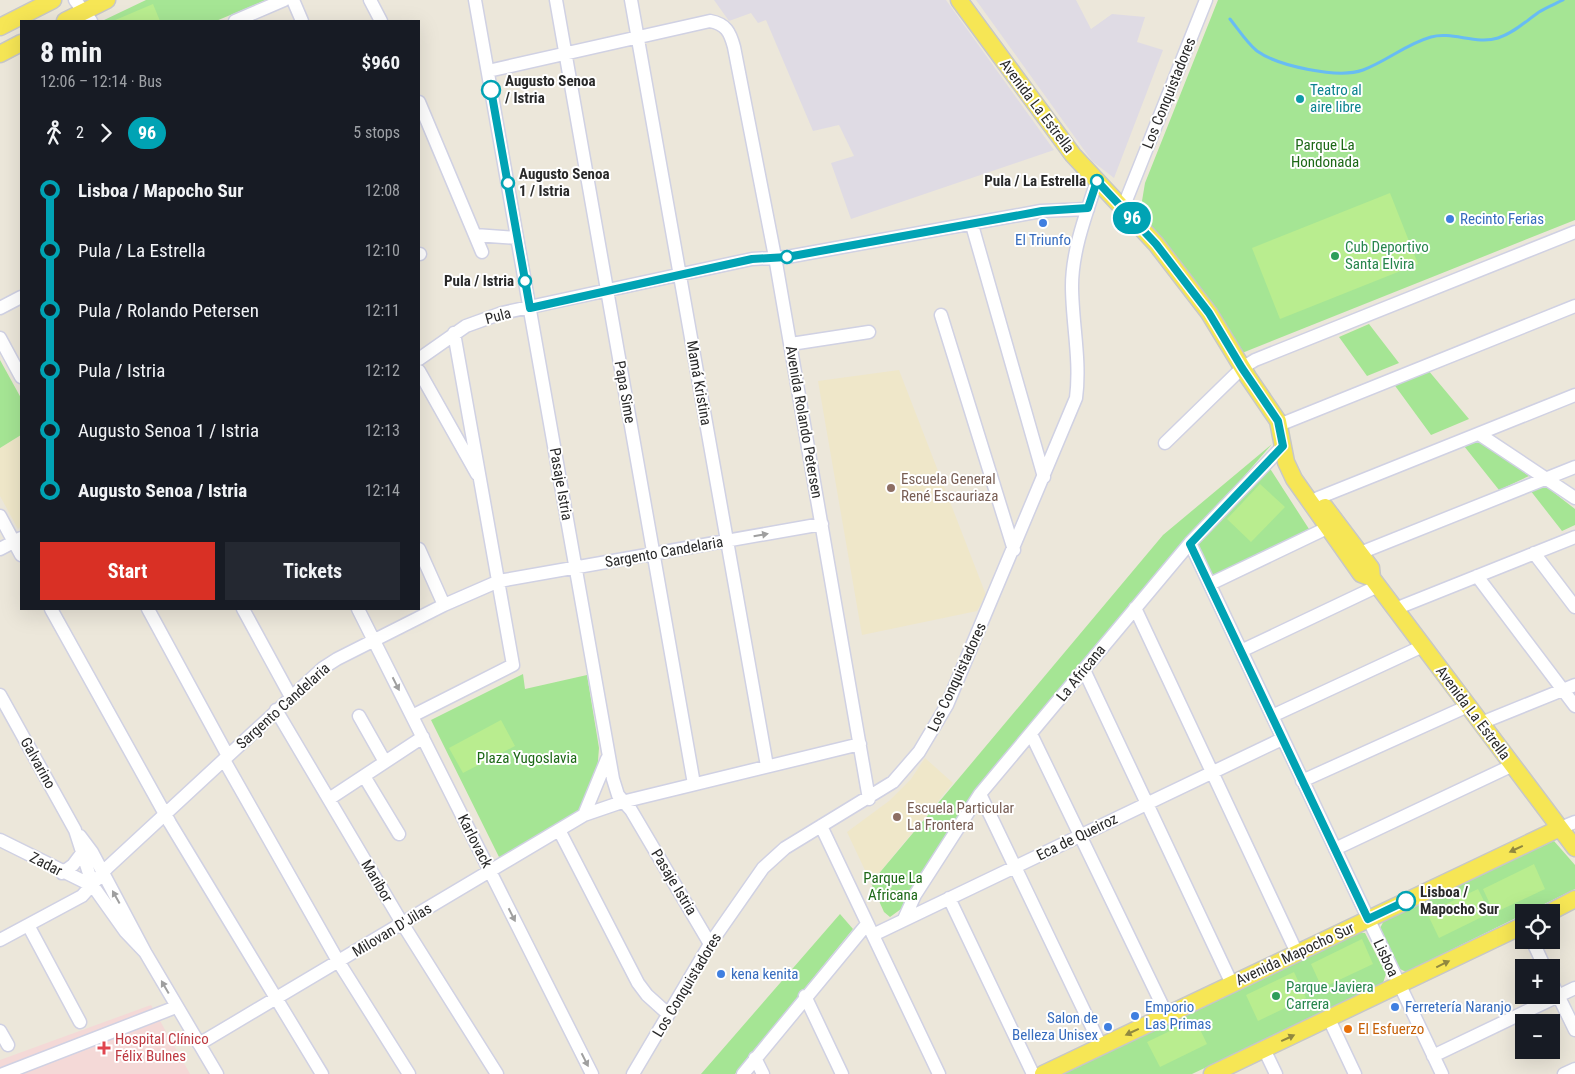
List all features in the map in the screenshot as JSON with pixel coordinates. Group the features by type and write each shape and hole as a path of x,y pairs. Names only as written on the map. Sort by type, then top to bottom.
{"main road":[{"path":"0,27 53,0"},
{"path":"67,20 106,0"},
{"name":"Avenida La Estrella","path":"959,0 1066,146 1156,244 1200,302 1279,424 1286,462 1294,479 1326,528 1361,574 1375,582"},
{"path":"0,54 20,44"},
{"name":"Avenida La Estrella","path":"1285,450 1318,498 1371,568 1375,582 1575,848"},
{"name":"Avenida Mapocho Sur","path":"1043,1074 1560,828"},
{"path":"1560,907 1575,899"},
{"path":"1212,1074 1515,929"}],"street":[{"path":"237,20 284,0"},
{"path":"293,0 302,20"},
{"path":"370,0 380,20"},
{"name":"Pasaje Istria","path":"476,0 615,789 622,802 631,810 710,944"},
{"name":"Papa Sime","path":"556,0 694,784"},
{"name":"Mamá Kristina","path":"631,0 767,766"},
{"name":"Los Conquistadores","path":"1122,208 1206,0"},
{"name":"Avenida Rolando Petersen","path":"488,71 710,21 726,27 734,47 776,257 869,798"},
{"path":"420,104 482,252"},
{"name":"Los Conquistadores","path":"633,1074 710,944 754,880 774,856 893,782 907,767 938,722 1014,550 1076,398 1078,375 1072,284 1078,242 1097,181"},
{"path":"1111,196 1131,187"},
{"name":"Pula","path":"420,358 454,333 490,316 752,259 776,257 972,225 1042,211 1088,208"},
{"path":"972,225 1044,477"},
{"path":"1166,443 1242,368 1255,360 1575,232"},
{"path":"474,235 517,238"},
{"path":"0,308 20,298"},
{"path":"1279,424 1575,306"},
{"path":"941,316 1014,550"},
{"path":"791,344 869,332"},
{"path":"412,716 512,665 482,483 454,333"},
{"path":"0,338 20,375"},
{"path":"420,373 482,483"},
{"path":"1318,498 1575,395"},
{"path":"1479,434 1575,498"},
{"name":"La Africana","path":"904,919 915,895 980,794 1190,544 1285,450"},
{"path":"1360,553 1575,467"},
{"path":"0,516 18,540 0,549"},
{"name":"Sargento Candelaria","path":"0,940 77,899 93,886 102,874 165,813 276,710 330,663 374,640 444,605 499,581 822,524"},
{"path":"1210,584 1326,528"},
{"path":"1395,609 1575,536"},
{"name":"Lisboa","path":"1190,544 1442,1074"},
{"path":"420,551 444,605"},
{"path":"1534,553 1575,607"},
{"path":"1476,576 1569,687 1575,706"},
{"path":"1241,651 1375,582"},
{"path":"1135,608 1297,953"},
{"path":"52,610 165,813 275,999 322,1074"},
{"path":"149,610 226,758 338,962 409,1074"},
{"path":"244,610 291,697"},
{"name":"Karlovack","path":"359,610 592,1074"},
{"path":"1272,716 1423,646"},
{"path":"1084,670 1232,984"},
{"path":"1481,723 1569,687"},
{"name":"Galvarino","path":"0,695 75,830 93,886 125,931 145,952"},
{"path":"1302,781 1468,706"},
{"name":"Maribor","path":"276,710 402,924 497,1074"},
{"path":"359,716 385,762"},
{"path":"1032,734 1168,1015"},
{"path":"329,800 423,738"},
{"name":"Eca de Queiroz","path":"873,935 1282,739"},
{"name":"Milovan D'Jilas","path":"199,1044 584,815 622,802 860,744"},
{"path":"584,815 608,756"},
{"path":"1335,849 1513,765"},
{"path":"364,776 399,834"},
{"path":"980,794 1101,1046"},
{"name":"Avenida Mapocho Sur","path":"1560,828 1575,822"},
{"path":"821,826 939,1074"},
{"name":"Galvarino","path":"75,830 89,846 102,874 145,952 217,1074"},
{"path":"559,830 634,977 647,995 668,1014"},
{"name":"Zadar","path":"0,840 74,879 93,886"},
{"path":"62,873 73,865 82,853"},
{"path":"74,879 78,890 77,899"},
{"path":"949,898 1033,1074"},
{"path":"743,1074 867,924"},
{"path":"28,925 80,1022"},
{"path":"1560,995 1575,988"},
{"path":"806,996 842,1074"},
{"path":"1560,1000 1575,1030"},
{"path":"1433,1056 1541,1004"},
{"path":"3,1074 176,1007"},
{"path":"1329,1019 1355,1074"},
{"path":"0,1032 8,1045"},
{"path":"1264,1049 1276,1074"},
{"path":"756,1058 763,1074"},
{"path":"1564,1074 1575,1069"}],"shaded area":[{"path":"714,0 946,0 1054,150 851,219 831,163 854,156 839,125 813,131 766,20 758,23 751,13 729,21"},
{"path":"976,0 1076,0 1091,29 1112,14 1145,17 1137,42 1163,50 1114,178 1092,161"},
{"name":"Escuela General René Escauriaza","path":"899,370 986,595 977,611 862,635 818,381"},
{"path":"20,436 20,527 18,529 0,496 0,448"},
{"name":"Escuela Particular La Frontera","path":"925,758 953,783 871,883 847,832 889,801 911,779"},
{"name":"Hospital Clínico Félix Bulnes","path":"151,1005 190,1074 0,1074 0,1060"}],"green space":[{"path":"146,0 266,0 218,20 104,20"},
{"name":"Parque La Hondonada","path":"1218,0 1575,0 1575,220 1242,353 1144,220 1141,207 1145,183"},
{"path":"153,4 160,20 115,20"},
{"name":"Cub Deportivo Santa Elvira","path":"1390,193 1418,264 1280,319 1252,248"},
{"path":"1369,324 1399,363 1367,376 1339,337"},
{"path":"0,360 20,396 20,436 0,448"},
{"path":"1428,370 1469,419 1431,435 1393,383"},
{"path":"1479,440 1529,476 1499,490 1464,446"},
{"name":"Parque La Africana","path":"1272,444 1029,725 973,796 901,909 890,917 884,912 871,883 1163,535"},
{"path":"1269,467 1309,529 1213,577 1196,546"},
{"path":"1260,484 1285,507 1251,542 1227,519"},
{"path":"1544,485 1575,509 1575,525 1562,531 1530,490"},
{"name":"Plaza Yugoslavia","path":"523,674 525,689 587,675 599,748 597,773 579,810 500,859 431,720"},
{"path":"501,720 515,746 463,773 449,748"},
{"path":"1554,841 1575,865 1575,889 1544,904 1515,904 1515,918 1406,972 1398,968 1380,928 1386,917"},
{"path":"1534,864 1545,889 1494,913 1483,889"},
{"path":"1478,889 1490,913 1439,938 1427,913"},
{"path":"840,914 853,929 735,1074 701,1074"},
{"path":"1354,932 1365,933 1386,974 1383,983 1192,1074 1058,1074"},
{"path":"1362,939 1373,964 1322,988 1311,964"},
{"name":"Parque Javiera Carrera","path":"1294,972 1306,998 1258,1021 1246,995"},
{"path":"1195,1019 1207,1044 1160,1067 1147,1042"}],"waterway":[{"path":"1230,19 1253,48 1279,62 1308,70 1339,73 1363,70 1413,44 1431,37 1447,36 1481,40 1498,38 1515,30 1542,10 1563,0"}],"bus line":[{"name":"96","path":"491,90 530,308 752,259 787,257 1042,211 1088,208 1097,181 1156,244 1200,302 1278,421 1283,446 1190,544 1368,919 1406,901"}],"place":[{"name":"Augusto Senoa / Istria","path":"491,90"},
{"name":"Teatro al aire libre","path":"1300,99"},
{"name":"Pula / La Estrella","path":"1097,181"},
{"name":"Augusto Senoa 1 / Istria","path":"508,183"},
{"name":"Recinto Ferias","path":"1450,219"},
{"name":"El Triunfo","path":"1043,223"},
{"name":"Cub Deportivo Santa Elvira","path":"1335,256"},
{"name":"Pula / Istria","path":"525,281"},
{"name":"Escuela General René Escauriaza","path":"891,488"},
{"name":"Escuela Particular La Frontera","path":"897,817"},
{"name":"Lisboa / Mapocho Sur","path":"1406,901"},
{"name":"kena kenita","path":"721,974"},
{"name":"Parque Javiera Carrera","path":"1276,996"},
{"name":"Ferretería Naranjo","path":"1395,1007"},
{"name":"Emporio Las Primas","path":"1135,1016"},
{"name":"Salon de Belleza Unisex","path":"1108,1027"},
{"name":"El Esfuerzo","path":"1348,1029"},
{"name":"Hospital Clínico Félix Bulnes","path":"104,1048"}]}
